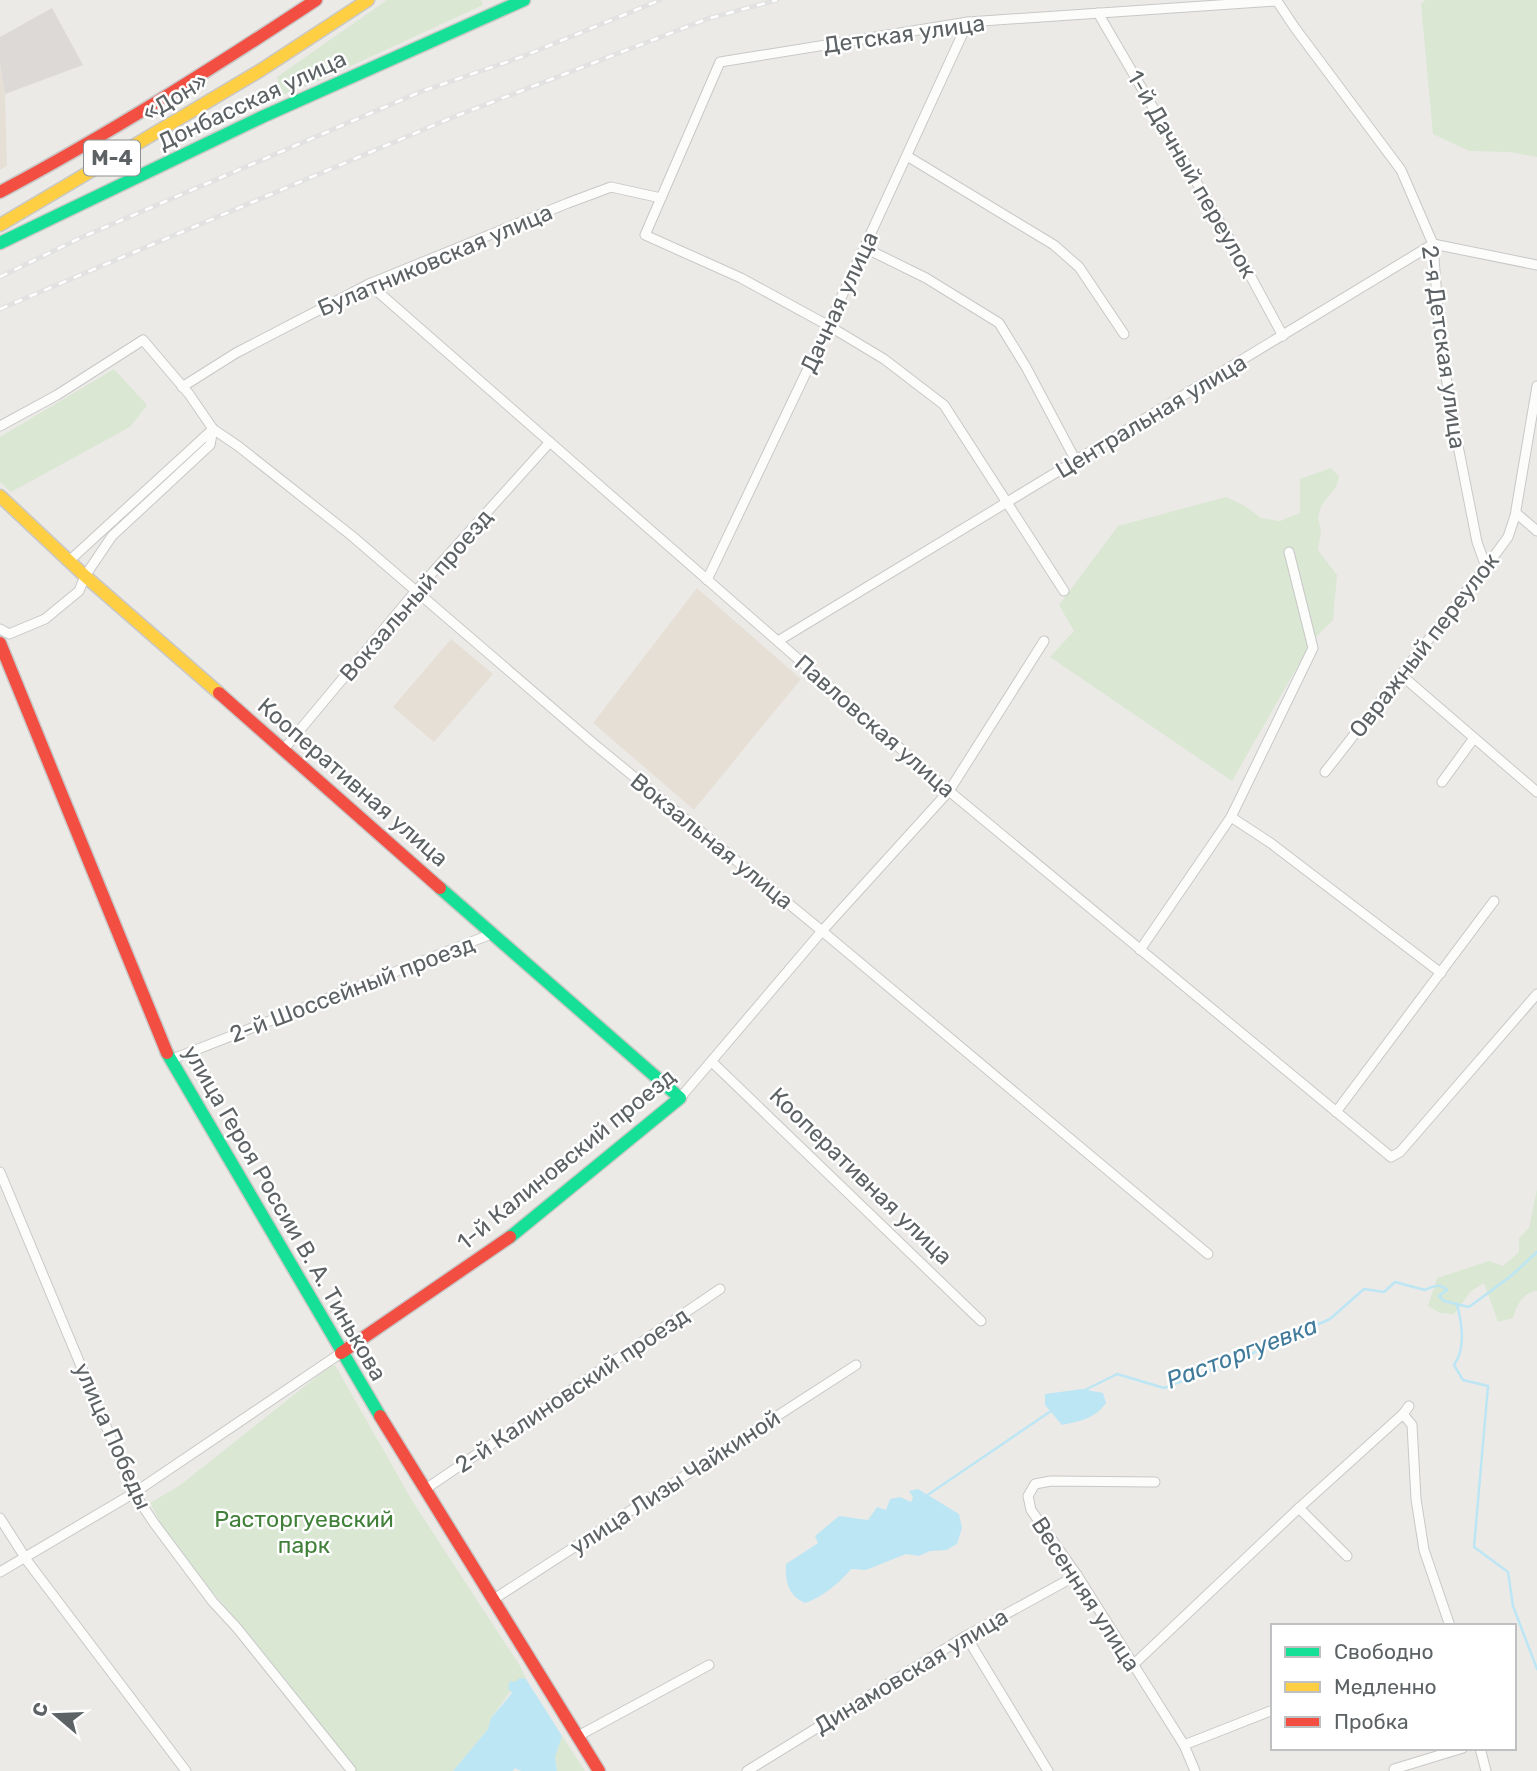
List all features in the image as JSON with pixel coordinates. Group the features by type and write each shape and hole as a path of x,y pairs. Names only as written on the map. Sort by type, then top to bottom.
{"main road":[{"name":"«Дон»","path":"0,192 58,161 316,0"},
{"name":"«Дон»","path":"0,225 261,70 368,0"},
{"name":"Донбасская улица","path":"0,243 262,117 524,0"},
{"name":"Кооперативная улица","path":"0,496 85,576 680,1098"},
{"name":"улица Героя России В. А. Тинькова","path":"0,643 170,1060 341,1353 599,1771"},
{"name":"1-й Калиновский проезд","path":"341,1353 513,1235 680,1098"}],"street":[{"name":"Детская улица","path":"829,326 741,278 645,235 720,62 968,22 1277,2"},
{"name":"2-я Детская улица","path":"1277,2 1401,170 1433,244 1439,326 1450,405 1477,542 1486,567"},
{"name":"1-й Дачный переулок","path":"1098,13 1283,336"},
{"name":"Дачная улица","path":"707,580 829,326 968,22"},
{"path":"907,156 1054,245 1079,267 1124,334"},
{"name":"Булатниковская улица","path":"182,387 236,353 369,284 611,187 661,198"},
{"path":"1433,244 1537,265"},
{"name":"Центральная улица","path":"778,641 1433,244"},
{"path":"864,248 926,278 999,323 1026,366 1076,461"},
{"name":"Павловская улица","path":"369,284 948,791 1391,1157 1400,1152 1537,993"},
{"path":"829,326 884,359 944,405 1064,590"},
{"name":"Вокзальная улица","path":"0,426 57,395 143,340 213,429 352,536 594,744 1208,1254"},
{"name":"Овражный переулок","path":"1325,772 1508,537 1516,512 1537,386"},
{"path":"69,561 213,429"},
{"path":"0,629 9,634 45,619 79,590 85,576 112,536 210,445 213,429"},
{"name":"Вокзальный проезд","path":"284,749 415,592 550,442"},
{"path":"1516,512 1537,531"},
{"path":"1140,950 1231,817 1313,648 1289,552"},
{"name":"1-й Калиновский проезд","path":"680,1098 822,931 948,791 1044,641"},
{"path":"1400,674 1537,792"},
{"path":"1442,782 1474,738"},
{"path":"1231,817 1272,844 1441,973"},
{"path":"1336,1112 1494,901"},
{"name":"2-й Шоссейный проезд","path":"170,1060 494,933"},
{"name":"Кооперативная улица","path":"712,1062 981,1321"},
{"name":"улица Победы","path":"0,1172 134,1493 213,1602 351,1770"},
{"name":"2-й Калиновский проезд","path":"424,1490 720,1289"},
{"name":"1-й Калиновский проезд","path":"0,1572 134,1493 341,1353"},
{"name":"улица Лизы Чайкиной","path":"494,1599 856,1365"},
{"path":"1133,1665 1403,1414 1409,1405"},
{"path":"1403,1414 1412,1425 1416,1499 1424,1550 1449,1624"},
{"name":"Весенняя улица","path":"1155,1482 1051,1481 1035,1484 1028,1496 1031,1510 1077,1575 1184,1745 1195,1771"},
{"path":"1299,1508 1347,1556"},
{"path":"0,1518 25,1556 186,1771"},
{"name":"Динамовская улица","path":"747,1771 966,1636 1077,1575"},
{"path":"966,1636 1048,1771"},
{"path":"578,1736 709,1665"},
{"path":"1184,1745 1271,1711"},
{"path":"1394,1769 1457,1750"},
{"path":"1481,1750 1486,1771"}],"shaded area":[{"path":"52,8 83,65 5,94 0,64 0,37"},
{"path":"0,65 5,94 7,166 0,170"},
{"path":"697,588 801,679 694,810 593,723"},
{"path":"451,639 493,674 434,742 393,707"}],"green space":[{"path":"387,0 481,0 483,5 282,95 277,77"},
{"path":"1425,0 1537,0 1537,157 1510,152 1469,151 1433,134 1421,4"},
{"path":"114,369 147,405 130,427 11,492 0,482 0,437"},
{"path":"1331,468 1339,476 1336,487 1321,506 1318,518 1321,531 1318,550 1337,575 1333,620 1312,641 1232,781 1050,657 1074,631 1059,605 1118,526 1226,497 1261,518 1280,521 1300,513 1300,479"},
{"path":"1537,1189 1537,1291 1524,1297 1513,1318 1498,1322 1484,1283 1471,1291 1454,1314 1440,1313 1428,1306 1437,1278 1489,1261 1503,1266 1519,1252 1519,1238 1529,1228"},
{"name":"Расторгуевский парк","path":"335,1365 413,1502 526,1679 520,1678 491,1718 488,1729 453,1771 355,1771 242,1626 169,1539 150,1503 179,1486"},
{"path":"562,1736 585,1771 557,1771 555,1757"}],"water":[{"path":"1082,1389 1103,1393 1106,1403 1092,1416 1062,1425 1045,1405 1045,1394"},
{"path":"918,1489 959,1514 962,1528 957,1544 946,1550 930,1551 919,1556 906,1554 866,1570 851,1569 830,1589 805,1603 791,1592 786,1577 786,1564 818,1543 815,1536 839,1516 868,1520 877,1507 886,1510 890,1499 900,1497 911,1502 913,1497 909,1491"},
{"path":"520,1678 526,1679 562,1736 555,1757 557,1771 521,1771 515,1768 513,1771 453,1771 488,1729 491,1718 512,1693 508,1688 510,1681 515,1682"}],"waterway":[{"name":"Расторгуевка","path":"1083,1391 1117,1374 1164,1388 1242,1358 1330,1319 1364,1289 1384,1292 1395,1282 1425,1290 1442,1286 1447,1290 1439,1296 1444,1301 1469,1307 1511,1276 1537,1252"},
{"path":"1457,1304 1462,1344 1454,1365 1463,1380 1488,1386 1474,1547 1508,1572 1513,1606 1537,1669"},
{"name":"Расторгуевка","path":"926,1496 1051,1411"}],"railway":[{"path":"0,277 80,238 420,92 524,56 660,0"},
{"path":"0,309 451,118 707,19 777,0"}],"traffic: fast":[{"path":"0,243 262,117 524,0"},
{"path":"440,888 680,1098 510,1237"},
{"path":"167,1053 380,1416"}],"traffic: slow":[{"path":"0,225 261,70 368,0"},
{"path":"0,496 85,576 219,693"}],"traffic: jam":[{"path":"0,192 160,100 316,0"},
{"path":"0,643 167,1053"},
{"path":"219,693 440,888"},
{"path":"341,1353 510,1237"},
{"path":"380,1416 599,1771"}]}
